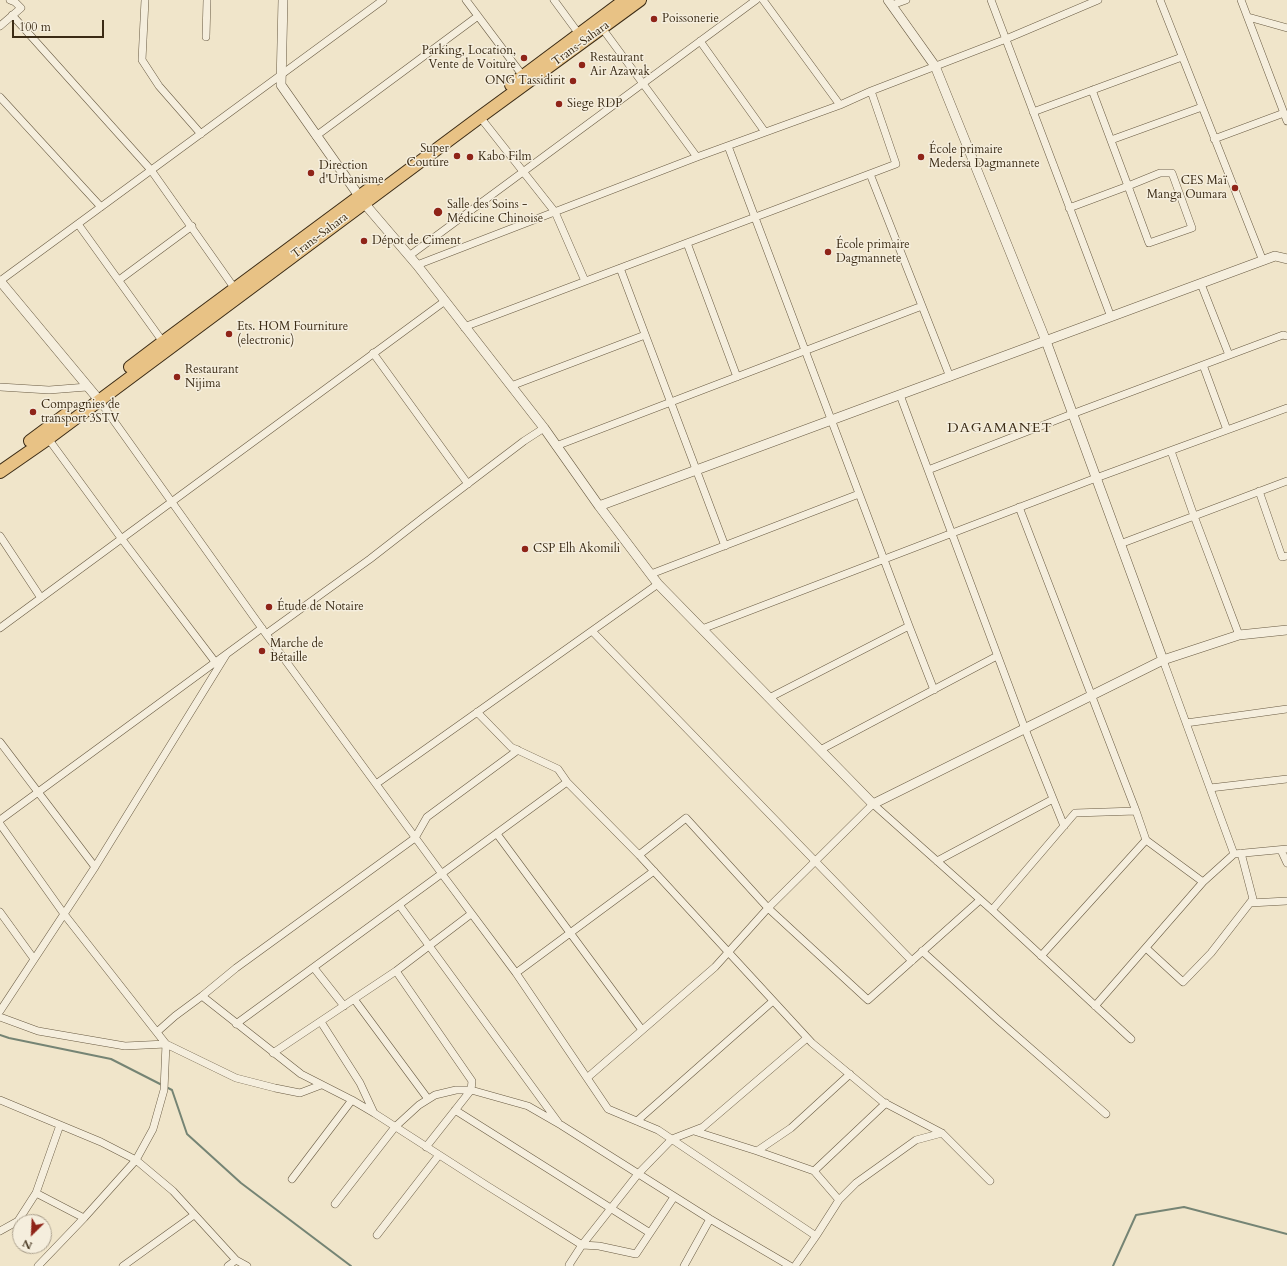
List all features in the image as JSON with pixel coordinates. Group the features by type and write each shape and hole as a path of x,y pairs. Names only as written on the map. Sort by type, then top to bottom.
{"main road":[{"name":"Trans-Sahara","path":"0,472 46,435 93,394 141,364 361,200 579,34 631,2"},
{"name":"Trans-Sahara","path":"141,364 163,342 235,289 480,117 602,28 631,2"},
{"name":"Trans-Sahara","path":"0,463 46,435"}],"street":[{"path":"0,26 21,8 15,2 10,0"},
{"path":"145,0 142,60 159,86 201,134"},
{"path":"206,36 207,0"},
{"path":"283,0 281,85 361,200 409,256 544,428 599,506 658,584 873,804 992,910 1131,1039"},
{"path":"383,0 0,281 93,394 415,838 516,973 608,1109 658,1130 816,1236"},
{"path":"466,0 523,76"},
{"path":"554,0 579,34"},
{"path":"409,256 756,0"},
{"path":"763,0 840,104"},
{"path":"906,0 890,2 935,66 1046,341 1210,788 1238,854 1253,899 1211,953 1183,982 1146,948"},
{"path":"991,0 1111,317"},
{"path":"416,265 697,157 840,104 1006,39 1098,0"},
{"path":"1160,0 1263,261"},
{"path":"1242,0 1287,121"},
{"path":"12,15 151,170 192,226 235,289"},
{"path":"316,136 478,16"},
{"path":"1248,17 1287,28"},
{"path":"602,28 697,157"},
{"path":"700,41 765,132"},
{"path":"1033,112 1182,57"},
{"path":"1069,208 1128,186 1160,173 1172,173 1192,228 1149,242 1128,186 1111,140 1092,90"},
{"path":"464,326 896,164 871,91"},
{"path":"0,97 101,207"},
{"path":"1111,140 1202,107"},
{"path":"1214,139 1284,113"},
{"path":"480,117 555,212 585,281"},
{"path":"728,146 934,690"},
{"path":"870,174 950,377"},
{"path":"78,224 163,342"},
{"path":"119,280 192,226"},
{"path":"687,243 737,377"},
{"path":"599,506 1275,256 1287,259"},
{"path":"620,268 725,546"},
{"path":"1201,284 1229,355"},
{"path":"0,628 444,301"},
{"path":"556,446 922,306"},
{"path":"511,386 645,335"},
{"path":"928,470 1229,355 1283,335 1287,336"},
{"path":"373,354 468,484"},
{"path":"1204,365 1227,430"},
{"path":"0,387 93,394"},
{"path":"900,395 1024,729 1064,826"},
{"path":"702,629 1019,507 1287,408"},
{"path":"0,820 226,655 370,559 524,441 544,428"},
{"path":"46,435 216,663"},
{"path":"1171,450 1239,636"},
{"path":"1120,544 1287,481"},
{"path":"1259,491 1282,557 1287,556"},
{"path":"651,574 859,494"},
{"path":"1019,507 1146,840 1203,882"},
{"path":"0,536 41,598"},
{"path":"376,784 658,584"},
{"path":"769,698 909,626"},
{"path":"587,1078 715,967 768,908 873,804 1163,660 1239,636 1287,630"},
{"path":"592,631 912,960"},
{"path":"0,1011 2,1001 34,959 95,867 226,655"},
{"path":"820,750 998,656"},
{"path":"1186,723 1287,709"},
{"path":"477,712 511,747 558,769 567,782 654,871 807,1038 886,1103 942,1134 990,1181"},
{"path":"0,742 95,867"},
{"path":"157,1032 236,968 415,838 427,817 518,750"},
{"path":"1210,788 1287,779"},
{"path":"236,1024 400,906 567,782"},
{"path":"937,861 1053,799"},
{"path":"992,910 1075,813 1136,811"},
{"path":"638,855 686,818 768,908 868,1000 980,900"},
{"path":"0,824 64,914 166,1044 236,1078 300,1093 321,1085"},
{"path":"497,834 642,1030"},
{"path":"1041,956 1146,840"},
{"path":"1095,1006 1203,882 1238,854 1284,849 1287,863"},
{"path":"516,973 654,871"},
{"path":"1250,903 1287,901"},
{"path":"400,906 561,1125"},
{"path":"0,912 34,959"},
{"path":"273,1053 396,972 471,914"},
{"path":"922,951 1106,1114"},
{"path":"314,968 344,1006"},
{"path":"396,972 472,1081 471,1090 426,1147"},
{"path":"202,996 301,1074 374,1113 582,1245 599,1246 636,1254 674,1197"},
{"path":"354,999 428,1100"},
{"path":"637,1121 773,1001"},
{"path":"0,1017 38,1031 125,1046 166,1044"},
{"path":"321,1022 360,1083 374,1113"},
{"path":"570,1266 569,1265 582,1245 638,1174 672,1139 703,1127 807,1038"},
{"path":"38,1266 136,1160 153,1129 164,1090 166,1044"},
{"path":"757,1151 791,1128 850,1074"},
{"path":"335,1204 395,1127 419,1105 435,1095 456,1090 471,1090 528,1106 561,1125 710,1219 790,1266"},
{"path":"0,1100 101,1142 136,1160 173,1191 236,1260 247,1266"},
{"path":"292,1179 352,1100"},
{"path":"814,1171 886,1103"},
{"path":"455,1110 650,1233"},
{"path":"0,1231 18,1220 36,1193 60,1125"},
{"path":"694,1131 814,1171 839,1200"},
{"path":"795,1266 839,1200 856,1183 916,1140 942,1134"},
{"path":"377,1234 439,1155"},
{"path":"36,1193 84,1218"},
{"path":"123,1266 194,1215"},
{"path":"684,1266 710,1219"},
{"path":"228,1266 236,1260"}],"waterway":[{"path":"0,1035 111,1059 162,1085"},
{"path":"166,1087 172,1090 187,1134 241,1183 351,1266"},
{"path":"1113,1266 1136,1215 1184,1207 1287,1234"}],"place":[{"name":"Poissonerie","path":"654,19"},
{"name":"Parking, Location, Vente de Voiture","path":"524,58"},
{"name":"Restaurant Air Azawak","path":"582,65"},
{"name":"ONG Tassidirit","path":"573,81"},
{"name":"Siege RDP","path":"559,104"},
{"name":"Super Couture","path":"457,156"},
{"name":"Kabo Film","path":"470,157"},
{"name":"École primaire Medersa Dagmannete","path":"921,157"},
{"name":"Direction d'Urbanisme","path":"311,173"},
{"name":"CES Maï Manga Oumara","path":"1235,188"},
{"name":"Salle des Soins - Médicine Chinoise","path":"438,212"},
{"name":"Dépot de Ciment","path":"364,241"},
{"name":"École primaire Dagmannete","path":"828,252"},
{"name":"Ets. HOM Fourniture (electronic)","path":"229,334"},
{"name":"Restaurant Nijima","path":"177,377"},
{"name":"Compagnies de transport 3STV","path":"33,412"},
{"name":"CSP Elh Akomili","path":"525,549"},
{"name":"Étude de Notaire","path":"269,607"},
{"name":"Marche de Bétaille","path":"262,651"}],"district":[{"name":"DAGAMANET","path":"1000,429"}]}
